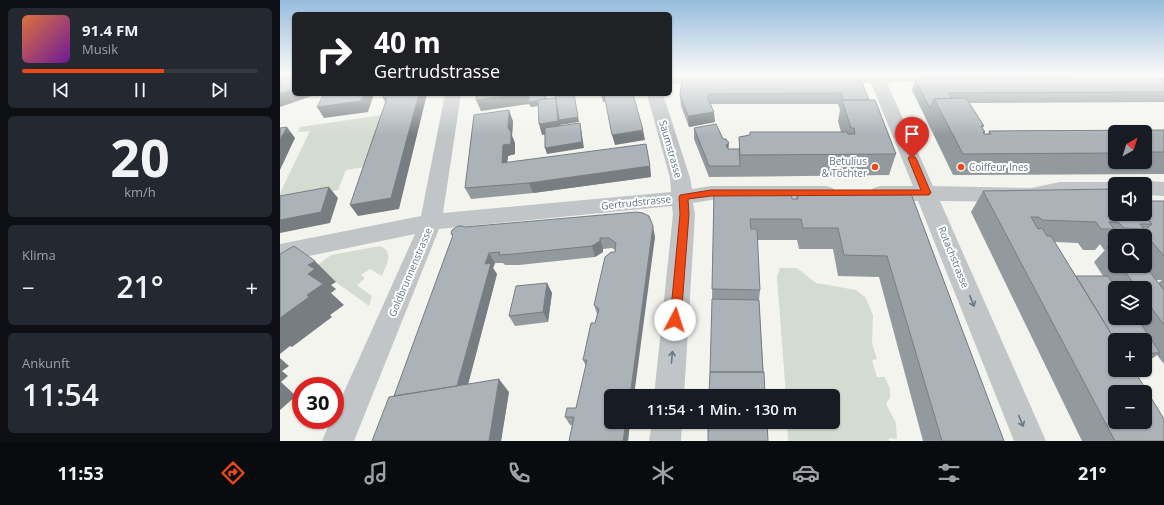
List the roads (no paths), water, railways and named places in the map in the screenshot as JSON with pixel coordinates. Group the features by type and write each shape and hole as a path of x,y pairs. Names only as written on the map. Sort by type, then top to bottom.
{"street":[{"name":"Goldbrunnenstrasse","path":"338,441 431,222 453,96"},
{"name":"Saumstrasse","path":"656,96 680,178 684,214 670,389"},
{"name":"Rotachstrasse","path":"885,96 941,226 1030,441"},
{"path":"1152,188 1164,189"},
{"name":"Gertrudstrasse","path":"280,254 431,222 665,200 711,193 926,193 964,195 1031,195 1060,189 1108,189"},
{"path":"665,441 666,429"}],"place":[{"name":"Betulius & Töchter","path":"875,167"},
{"name":"Coiffeur Ines","path":"961,167"}]}
